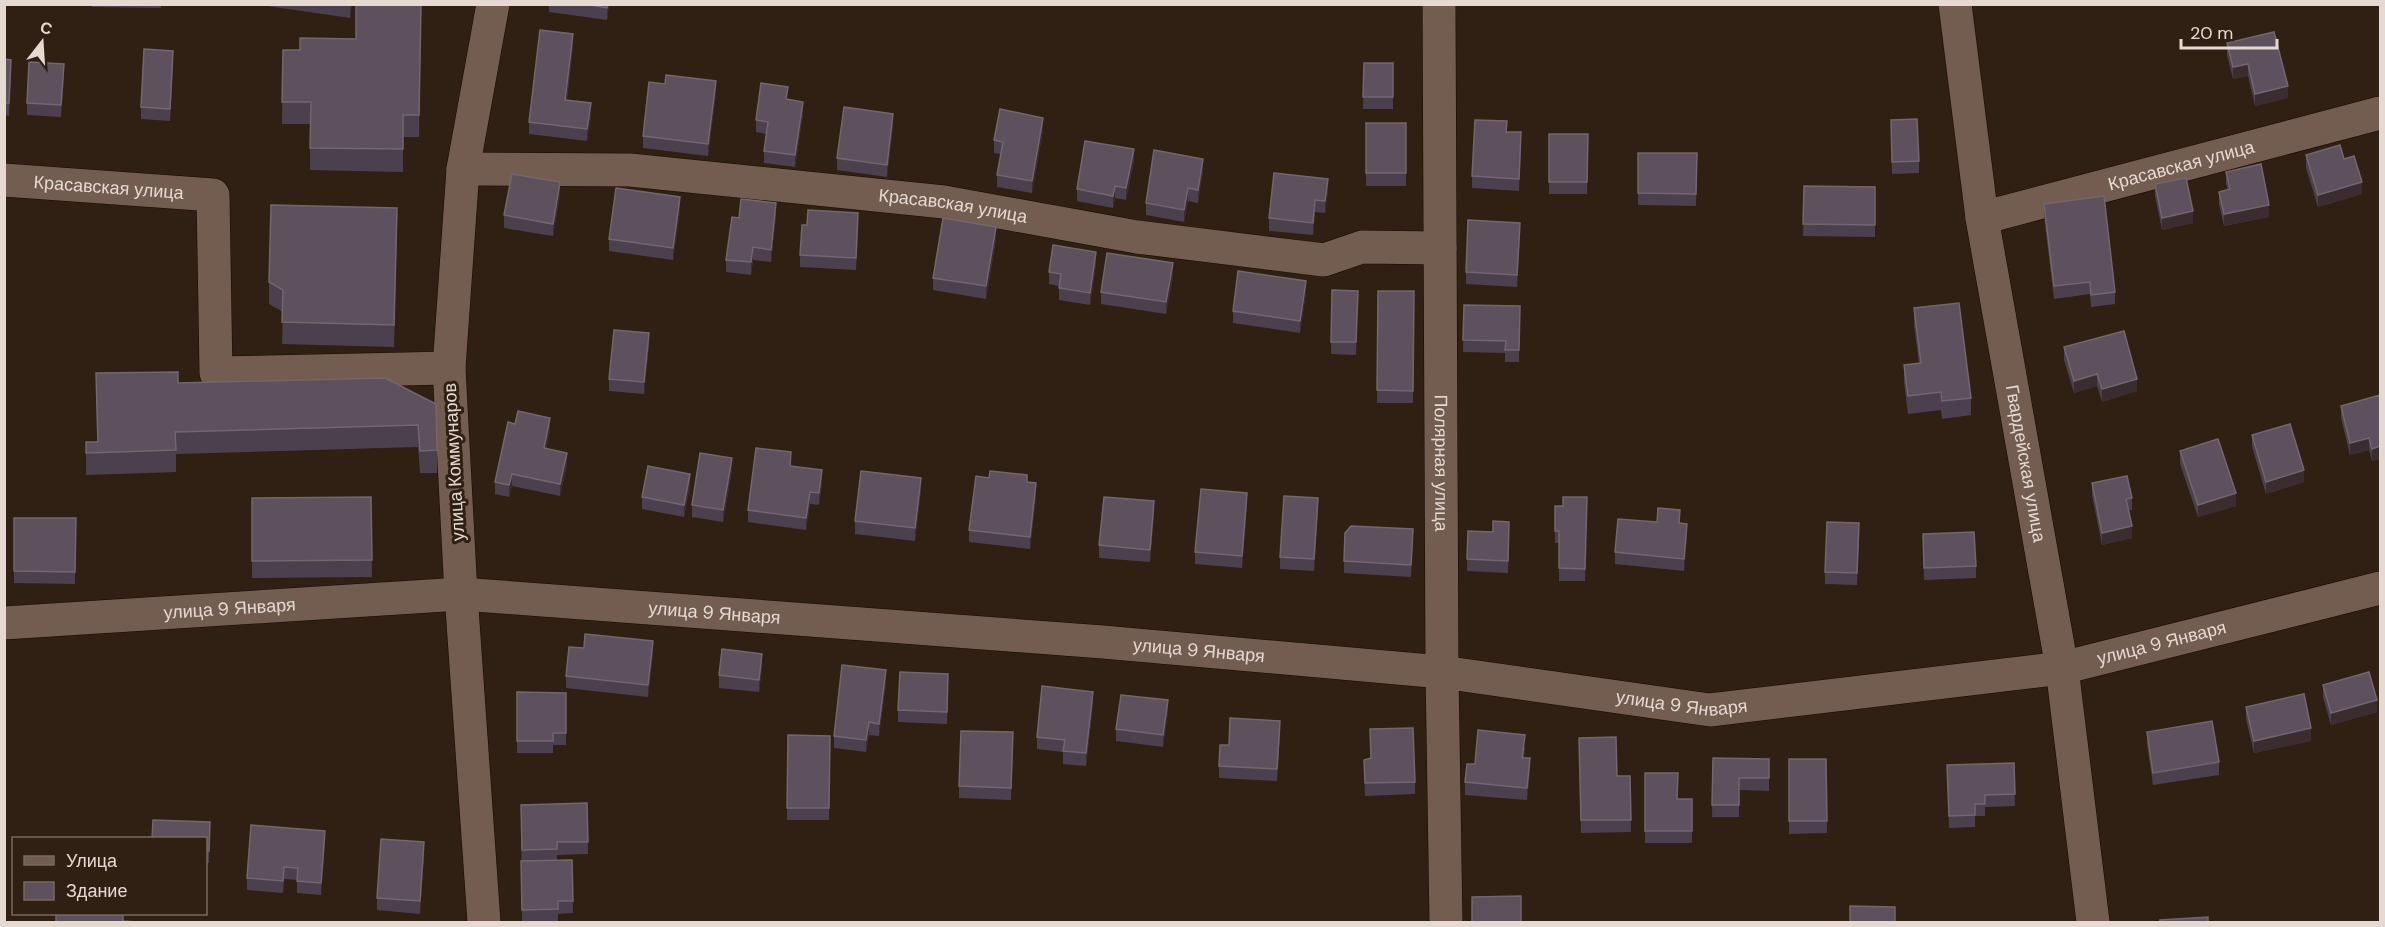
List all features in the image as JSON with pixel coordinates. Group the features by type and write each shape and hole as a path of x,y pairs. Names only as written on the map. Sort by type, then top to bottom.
{"street":[{"name":"улица Коммунаров","path":"484,922 461,594 449,368 463,169 493,4"},
{"name":"Полярная улица","path":"1439,4 1442,672 1446,922"},
{"name":"Гвардейская улица","path":"1955,4 1982,218 2062,668 2094,922"},
{"name":"Красавская улица","path":"1982,218 2380,113"},
{"name":"Красавская улица","path":"463,169 630,170 944,202 1137,237 1324,260 1362,247 1440,248"},
{"name":"Красавская улица","path":"4,180 213,195 216,372 449,368"},
{"name":"улица 9 Января","path":"4,623 461,594 1103,642 1442,672 1710,710 2062,668 2380,588"}],"building":[{"path":"356,4 421,5 419,115 403,115 403,149 310,148 311,102 282,102 283,50 300,50 300,38 356,39"},
{"path":"585,4 608,4 607,8"},
{"path":"540,30 573,34 565,100 591,103 587,129 529,122"},
{"path":"2274,32 2288,86 2255,94 2248,64 2233,67 2227,43"},
{"path":"144,49 173,51 170,109 141,107"},
{"path":"4,59 11,60 9,103 4,103"},
{"path":"29,62 64,64 61,105 27,103"},
{"path":"1364,63 1393,63 1393,97 1363,97"},
{"path":"666,75 716,81 708,144 643,136 649,82 665,84"},
{"path":"761,83 788,87 786,99 803,102 795,155 764,151 768,122 756,120"},
{"path":"844,107 893,114 887,165 837,158"},
{"path":"1000,109 1043,118 1032,181 997,175 1003,142 994,140"},
{"path":"1917,119 1919,161 1892,162 1891,120"},
{"path":"1475,120 1507,121 1506,132 1521,132 1519,179 1472,176"},
{"path":"1366,123 1406,123 1406,173 1366,173"},
{"path":"1549,134 1588,134 1587,182 1549,182"},
{"path":"1085,141 1134,149 1126,188 1115,186 1113,196 1077,189"},
{"path":"2340,145 2344,159 2354,156 2362,182 2318,195 2306,155"},
{"path":"1154,150 1203,159 1198,190 1188,188 1184,210 1146,203"},
{"path":"1638,153 1697,153 1696,194 1638,193"},
{"path":"2261,164 2269,205 2224,214 2219,192 2230,189 2226,172"},
{"path":"1274,173 1328,179 1325,201 1315,200 1313,223 1269,218"},
{"path":"512,174 560,182 553,224 504,215"},
{"path":"2186,178 2193,211 2162,218 2155,184"},
{"path":"1804,186 1875,187 1875,225 1803,224"},
{"path":"616,188 680,197 673,248 609,239"},
{"path":"2104,196 2115,292 2091,295 2090,282 2054,286 2044,204"},
{"path":"741,199 776,203 771,250 753,247 751,262 726,260 732,217 739,218"},
{"path":"271,205 397,208 394,325 282,322 283,290 269,282"},
{"path":"808,210 858,213 856,258 800,255 802,225 807,225"},
{"path":"943,218 996,227 986,286 933,278"},
{"path":"1468,220 1520,223 1517,275 1466,272"},
{"path":"1053,245 1096,252 1090,293 1059,288 1061,274 1049,272"},
{"path":"1107,253 1173,263 1166,302 1101,292"},
{"path":"1238,271 1306,281 1300,321 1233,311"},
{"path":"1332,290 1358,291 1356,342 1331,342"},
{"path":"1378,291 1414,291 1413,391 1377,390"},
{"path":"1959,303 1971,398 1942,401 1941,392 1908,396 1904,365 1921,363 1914,308"},
{"path":"1464,305 1520,306 1519,350 1505,350 1506,341 1463,340"},
{"path":"614,330 649,333 644,382 609,379"},
{"path":"2124,331 2137,379 2102,389 2097,374 2074,381 2064,347"},
{"path":"178,372 178,383 385,378 436,404 437,450 420,451 418,425 175,432 176,450 86,453 86,442 98,442 96,373"},
{"path":"2380,395 2380,446 2372,449 2369,438 2350,443 2341,406"},
{"path":"518,411 550,418 544,448 567,453 560,484 512,474 509,485 495,482 508,422 515,424"},
{"path":"2290,424 2304,470 2266,482 2252,435"},
{"path":"2218,439 2236,493 2198,505 2180,451"},
{"path":"756,448 791,452 790,466 822,470 819,493 810,492 806,518 748,510"},
{"path":"700,453 732,458 723,510 692,505"},
{"path":"648,466 690,474 684,505 642,497"},
{"path":"861,471 921,478 915,528 855,521"},
{"path":"990,471 1027,475 1027,482 1036,483 1030,537 969,530 976,476 989,478"},
{"path":"2127,476 2132,498 2126,499 2132,526 2102,533 2092,483"},
{"path":"1201,489 1247,493 1242,556 1195,552"},
{"path":"1284,496 1318,498 1314,559 1280,557"},
{"path":"371,497 372,560 252,561 252,498"},
{"path":"1104,497 1154,501 1150,550 1099,545"},
{"path":"1563,497 1587,497 1585,569 1559,568 1559,531 1555,531 1555,506 1563,506"},
{"path":"1658,508 1680,510 1679,523 1687,524 1684,559 1615,552 1618,519 1657,522"},
{"path":"14,518 76,518 75,572 14,571"},
{"path":"1493,521 1509,522 1508,561 1467,559 1468,531 1493,532"},
{"path":"1827,522 1859,523 1857,573 1825,572"},
{"path":"1351,526 1413,529 1411,565 1344,561 1345,533"},
{"path":"1974,532 1976,566 1924,568 1923,534"},
{"path":"585,634 653,641 648,685 566,676 569,647 584,648"},
{"path":"722,649 762,654 759,680 719,675"},
{"path":"842,665 886,670 879,724 869,722 866,740 834,736"},
{"path":"900,672 948,674 947,712 898,710"},
{"path":"2369,672 2377,700 2331,713 2323,685"},
{"path":"1042,686 1093,692 1086,753 1063,751 1065,740 1037,737"},
{"path":"517,692 566,693 566,733 553,733 553,741 517,741"},
{"path":"2304,694 2311,728 2254,741 2246,707"},
{"path":"1121,695 1168,700 1163,735 1116,729"},
{"path":"1230,718 1280,721 1277,769 1219,766 1220,745 1229,745"},
{"path":"2212,721 2219,762 2153,773 2147,732"},
{"path":"1413,728 1415,782 1365,783 1364,760 1371,758 1370,729"},
{"path":"1478,730 1525,735 1522,758 1530,758 1527,788 1465,782 1467,764 1475,764"},
{"path":"961,731 1013,732 1011,788 959,786"},
{"path":"788,735 830,736 829,808 787,808"},
{"path":"1616,737 1617,776 1630,776 1631,820 1581,820 1579,738"},
{"path":"1713,758 1769,759 1769,778 1739,778 1739,805 1712,805"},
{"path":"1789,759 1826,759 1827,821 1789,821"},
{"path":"2014,763 2015,794 1985,795 1985,804 1975,804 1975,815 1949,816 1947,765"},
{"path":"1645,773 1678,773 1677,799 1692,799 1692,831 1645,831"},
{"path":"587,803 588,842 557,842 557,849 522,850 521,805"},
{"path":"153,820 210,822 209,851 207,851 207,837 152,837"},
{"path":"251,825 325,831 321,883 297,881 298,868 284,867 283,881 247,878"},
{"path":"381,839 424,842 420,901 377,898"},
{"path":"572,860 573,901 558,901 558,909 522,910 521,861"},
{"path":"1521,896 1521,922 1472,922 1472,897"},
{"path":"1850,906 1895,907 1895,922 1850,922"},
{"path":"56,915 123,915 123,921 137,922 56,922"},
{"path":"2208,917 2208,922 2160,922 2160,920"}]}
